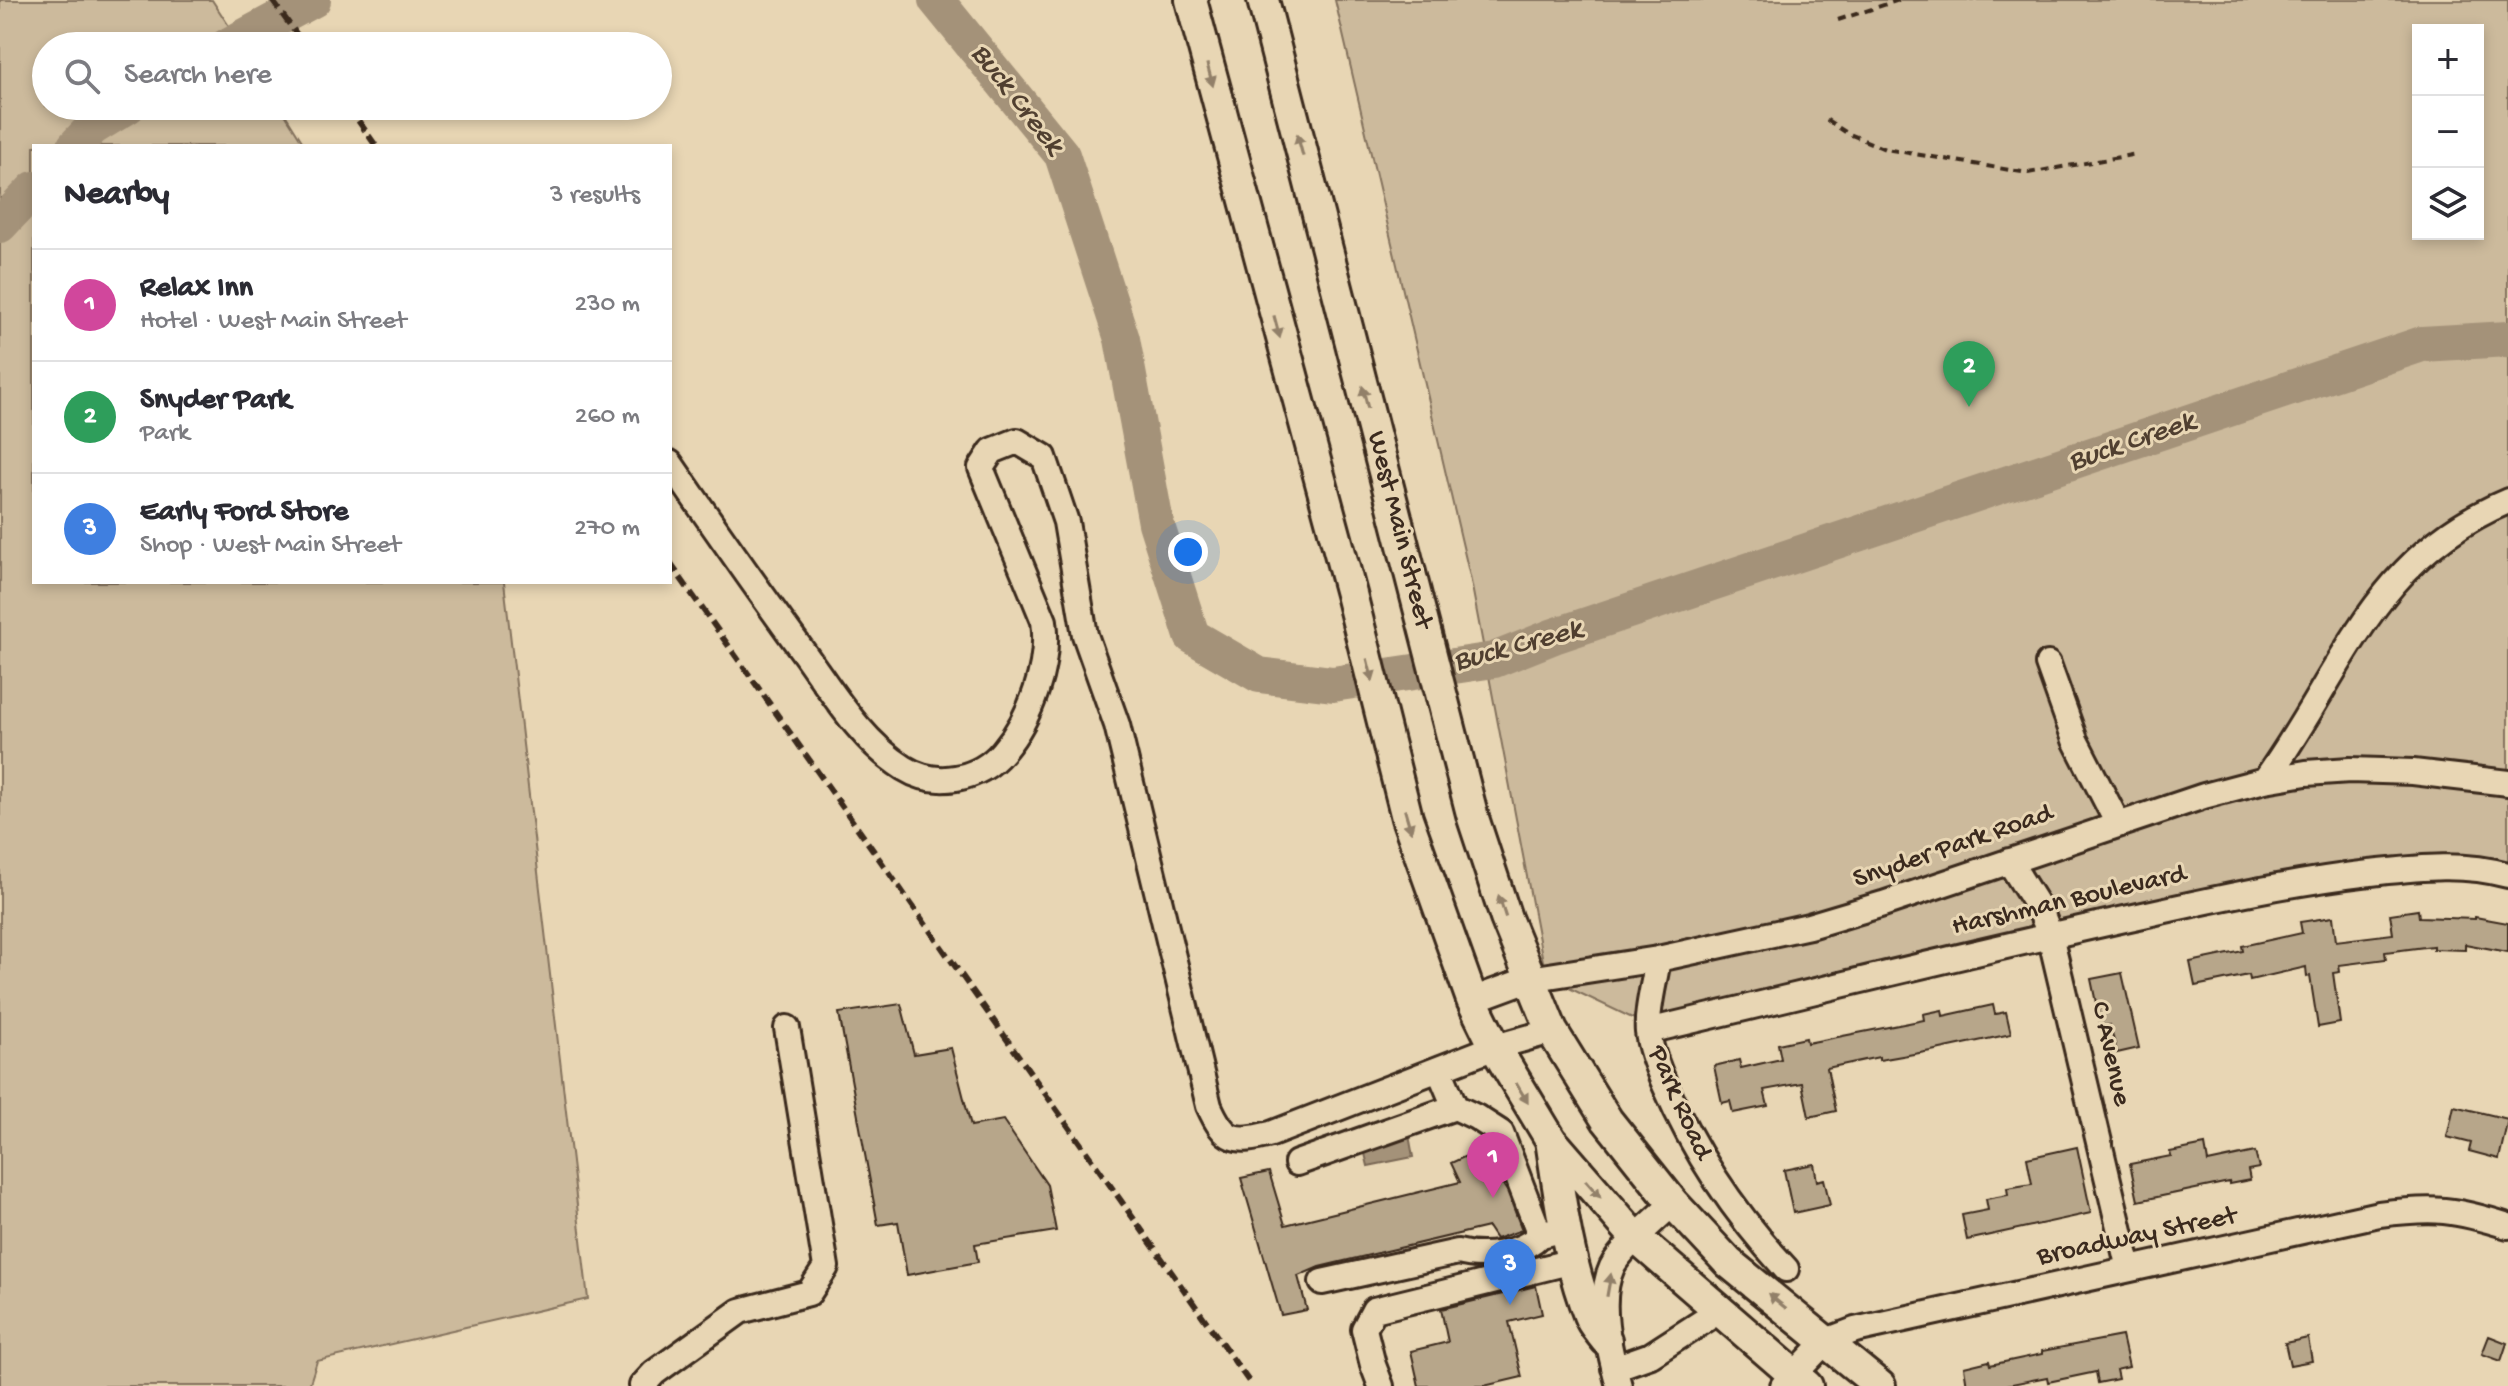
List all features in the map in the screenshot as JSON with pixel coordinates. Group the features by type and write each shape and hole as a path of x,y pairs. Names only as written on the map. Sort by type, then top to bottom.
{"main road":[{"path":"1191,0 1351,594 1407,818 1472,1000 1495,1047 1551,1140 1636,1238 1795,1382"},
{"name":"West Main Street","path":"1263,0 1473,818 1506,918 1552,1031 1607,1120 1673,1203"},
{"path":"1551,1140 1553,1232 1573,1261 1589,1318 1613,1365"},
{"name":"Park Road","path":"1673,1203 1728,1262 1880,1386"}],"street":[{"path":"672,466 849,716 905,769 924,777 946,780 984,769 1000,754 1017,733 1028,712 1043,664 1047,639 1044,621 981,468 992,451 1017,441 1044,457 1066,522 1085,635 1117,725 1209,1106 1224,1133 1235,1140 1271,1134 1495,1047 1552,1031"},
{"path":"2265,780 2287,750 2365,619 2396,580 2424,552 2455,528 2508,501"},
{"path":"2048,664 2075,740 2118,824"},
{"name":"Snyder Park Road","path":"1658,959 1809,926 2204,796 2265,780 2350,770 2413,772 2508,783"},
{"name":"C Avenue","path":"2009,861 2041,912 2050,935 2129,1269"},
{"name":"Harshman Boulevard","path":"1648,1031 2239,893 2319,879 2416,868 2459,867 2508,875"},
{"path":"1472,1000 1529,979 1658,959"},
{"name":"Park Road","path":"1658,959 1648,1031 1657,1065 1705,1163 1734,1206 1786,1269"},
{"path":"642,1386 654,1373 740,1311 809,1293 826,1267 787,1028"},
{"path":"1322,1282 1458,1252 1474,1256 1528,1247 1553,1232 1501,1133 1455,1107 1439,1069"},
{"path":"1297,1163 1455,1107"},
{"path":"1673,1203 1636,1238 1612,1267 1606,1294 1613,1365 1651,1355 1719,1311"},
{"name":"Broadway Street","path":"1795,1382 1826,1341 1855,1330 2379,1214 2414,1209 2464,1212 2508,1226"},
{"path":"1381,1386 1364,1329 1374,1310 1573,1261"}],"path":[{"path":"1838,20 1899,0"},
{"path":"1827,120 1847,133 1885,149 2028,173 2137,154"}],"shaded area":[{"path":"0,0 212,0 233,32 32,32 32,120 289,120 304,144 32,144 32,584 504,584 588,1299 317,1361 309,1386 0,1386"},
{"path":"1335,0 2508,0 2508,875 2492,871 2239,893 1651,1027 1546,977 1471,581"},
{"path":"1407,1124 1413,1157 1368,1166 1362,1141"}],"building":[{"path":"2418,910 2419,917 2475,917 2508,923 2508,952 2465,944 2465,950 2433,949 2433,946 2385,952 2386,959 2339,965 2340,972 2333,973 2340,1023 2318,1027 2306,967 2250,980 2249,975 2195,986 2190,962 2243,951 2242,946 2302,933 2300,922 2333,917 2336,941 2393,934 2390,914"},
{"path":"2122,973 2139,1048 2117,1053 2110,1025 2101,1027 2091,979"},
{"path":"901,1004 914,1054 951,1048 971,1126 1003,1120 1047,1185 1056,1231 975,1244 978,1262 907,1275 898,1222 878,1225 839,1013"},
{"path":"1993,1005 1995,1014 2006,1012 2011,1034 1827,1068 1836,1111 1809,1117 1802,1083 1764,1090 1768,1106 1733,1113 1730,1101 1722,1103 1714,1066 1739,1060 1741,1068 1781,1059 1778,1044 1806,1038 1807,1043 1924,1020 1923,1014 1942,1010 1943,1016"},
{"path":"2454,1106 2508,1119 2499,1159 2469,1151 2471,1143 2447,1137"},
{"path":"2205,1145 2208,1162 2255,1152 2259,1168 2248,1170 2250,1180 2138,1201 2130,1164"},
{"path":"2077,1147 2091,1213 1967,1240 1962,1215 1988,1210 1986,1199 2008,1195 2007,1188 2032,1184 2027,1158"},
{"path":"1481,1149 1507,1191 1522,1230 1496,1239 1488,1227 1319,1267 1298,1276 1307,1310 1281,1315 1241,1178 1269,1172 1285,1225 1460,1182 1451,1163"},
{"path":"1814,1164 1817,1181 1824,1179 1830,1205 1793,1213 1784,1170"},
{"path":"1536,1286 1542,1314 1509,1322 1522,1377 1484,1386 1419,1386 1411,1351 1448,1342 1441,1309"},
{"path":"2122,1336 2129,1367 2116,1370 2118,1379 2098,1383 2096,1372 2048,1382 2047,1377 2002,1386 1967,1386 1964,1367 1989,1361 1990,1365 2042,1354 2042,1351"},
{"path":"2489,1336 2507,1343 2501,1361 2482,1354"},
{"path":"2308,1338 2312,1361 2290,1365 2285,1343"}],"waterway":[{"path":"253,32 313,0"},
{"name":"Buck Creek","path":"936,0 1062,155 1122,339 1156,523 1192,636 1259,675 1333,684 1494,660 1554,636 2422,344 2508,339"},
{"path":"77,144 105,120"},
{"path":"0,225 32,191"}],"railway":[{"path":"272,0 295,32"},
{"path":"358,120 375,144"},
{"path":"672,566 1252,1386"}],"place":[{"name":"Snyder Park","path":"1969,407"},
{"name":"Relax Inn","path":"1493,1198"},
{"name":"Early Ford Store","path":"1510,1305"}]}
